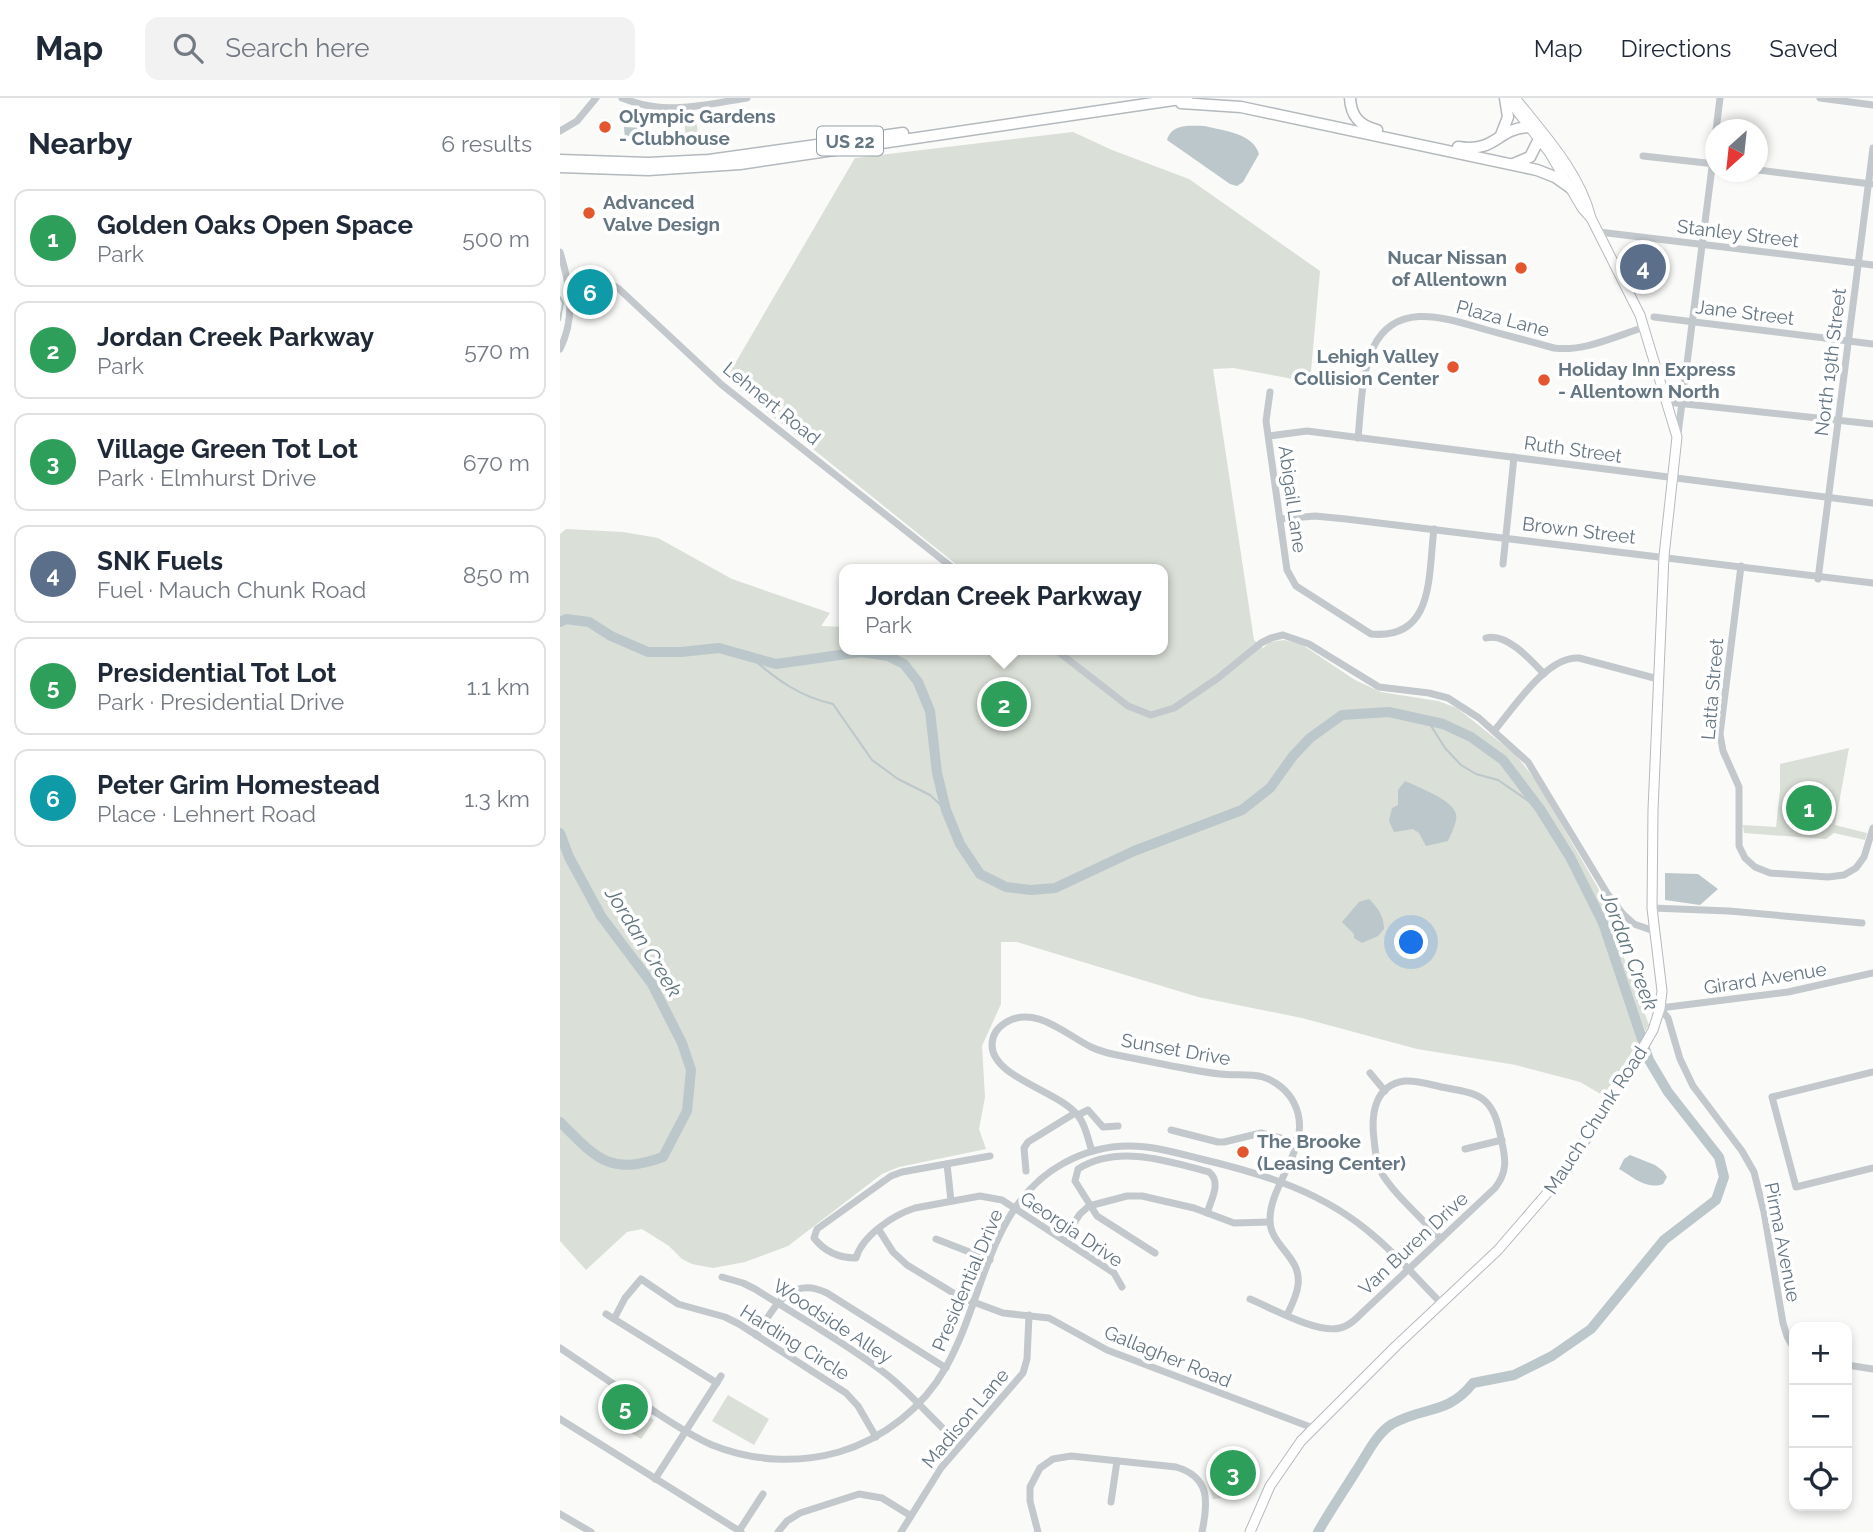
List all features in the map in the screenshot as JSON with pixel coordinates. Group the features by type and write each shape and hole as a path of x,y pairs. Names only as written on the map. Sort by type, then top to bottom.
{"highway":[{"name":"US 22","path":"560,160 648,163 739,157 1137,98"},
{"name":"US 22","path":"560,167 648,170 740,164 1187,98"},
{"path":"1350,98 1356,119 1373,129 1474,149 1487,146 1514,128 1536,131 1530,157 1523,162 1510,164"},
{"path":"1500,137 1508,117 1506,98"},
{"path":"1160,102 1241,107 1510,164 1546,173 1572,189"}],"main road":[{"path":"1506,98 1536,131 1578,186 1588,205 1591,218"},
{"path":"1515,98 1582,208 1591,218 1628,288 1645,327 1677,437"},
{"name":"Mauch Chunk Road","path":"1250,1532 1279,1472 1313,1428 1498,1250 1539,1203 1586,1139 1653,1030 1661,1008 1652,908 1658,679 1664,556 1677,437"}],"street":[{"path":"560,131 577,121 596,98"},
{"path":"622,98 658,108 691,107 747,98"},
{"path":"690,98 691,107"},
{"path":"1717,119 1720,98"},
{"path":"1819,98 1873,105"},
{"name":"North 19th Street","path":"1819,578 1858,263 1871,183 1873,148"},
{"path":"1643,156 1705,163"},
{"path":"1768,171 1871,183"},
{"path":"1677,437 1711,182"},
{"name":"Stanley Street","path":"1599,232 1873,265"},
{"path":"560,251 568,283 569,318 560,349"},
{"name":"Lehnert Road","path":"568,283 592,278 619,289 722,385 948,564"},
{"name":"Plaza Lane","path":"1358,438 1364,381 1370,357 1385,331 1398,321 1415,316 1444,318 1554,348 1568,349 1581,348 1645,327"},
{"name":"Jane Street","path":"1654,317 1873,344"},
{"name":"Abigail Lane","path":"1270,392 1266,421 1287,570 1296,586 1371,634 1398,632 1412,625 1422,610 1434,529"},
{"path":"1667,402 1873,424"},
{"name":"Ruth Street","path":"1269,436 1307,431 1873,503"},
{"path":"1503,564 1514,457"},
{"name":"Brown Street","path":"1280,519 1314,516 1873,583"},
{"name":"Latta Street","path":"1741,566 1720,734 1721,747 1739,787 1738,839 1742,853 1762,871 1837,877 1859,865 1867,851 1873,828"},
{"path":"1062,655 1128,706 1151,715 1174,708 1218,678 1261,643 1283,635 1301,640 1380,687 1448,698 1464,706 1521,755 1536,773 1607,893 1623,914 1634,923 1654,931"},
{"path":"1486,638 1494,636 1507,643 1544,674"},
{"path":"1494,731 1544,674 1560,661 1572,657 1658,679"},
{"path":"1652,908 1862,923"},
{"name":"Girard Avenue","path":"1661,1008 1801,990 1873,973"},
{"name":"Pirma Avenue","path":"1661,1008 1668,1018 1672,1036 1695,1091 1742,1151 1754,1172 1764,1212 1783,1323 1789,1340"},
{"name":"Sunset Drive","path":"1076,1114 997,1061 992,1043 1002,1024 1015,1017 1035,1017 1105,1052 1217,1074 1252,1075 1269,1080 1284,1089 1296,1106 1300,1129 1271,1209 1270,1222"},
{"path":"1653,1030 1662,1027 1672,1036"},
{"path":"1873,1072 1772,1097 1796,1187 1873,1168"},
{"path":"1370,1073 1385,1091 1375,1103 1371,1116 1378,1166 1387,1181 1441,1239"},
{"name":"Van Buren Drive","path":"1250,1299 1324,1329 1346,1326 1495,1188 1501,1179 1506,1165 1502,1140 1497,1119 1489,1105 1471,1093 1413,1081 1400,1082 1385,1091"},
{"path":"1026,1171 1024,1148 1028,1142 1076,1114 1088,1110 1103,1127 1118,1126"},
{"path":"1076,1114 1084,1126 1092,1151"},
{"path":"1171,1130 1224,1142 1261,1133 1297,1142"},
{"path":"1465,1149 1502,1140"},
{"name":"Presidential Drive","path":"560,1348 686,1431 731,1452 783,1460 828,1455 876,1437 898,1422 917,1405 946,1368 1003,1227 1014,1208 1045,1175 1092,1151 1119,1146 1157,1148 1250,1171 1313,1195 1354,1220 1374,1236 1441,1303"},
{"path":"951,1201 947,1164 990,1156"},
{"path":"1155,1253 1102,1220 1089,1206 1075,1181 1078,1169 1097,1161 1133,1156 1161,1160 1212,1174 1216,1182 1207,1213"},
{"name":"Georgia Drive","path":"947,1164 891,1176 815,1231 814,1238 829,1252 846,1258 856,1258 865,1241 912,1209 988,1196 1002,1200 1114,1273 1122,1287"},
{"path":"1063,1240 1080,1214 1089,1206 1135,1196 1242,1224 1270,1222 1273,1235 1292,1258 1298,1272 1298,1287 1287,1315"},
{"name":"Gallagher Road","path":"879,1230 893,1252 906,1265 948,1291 1003,1313 1054,1320 1107,1350 1313,1428"},
{"path":"936,1239 989,1260"},
{"name":"Woodside Alley","path":"722,1277 743,1283 872,1364 899,1385 961,1445"},
{"name":"Harding Circle","path":"614,1319 625,1298 641,1279 678,1304 725,1317 846,1393 858,1406 876,1437"},
{"path":"756,1335 777,1303 794,1290 821,1290 946,1368"},
{"path":"606,1314 719,1380 655,1479"},
{"name":"Madison Lane","path":"901,1532 941,1468 1023,1373 1027,1359 1029,1315"},
{"path":"1852,1366 1873,1369"},
{"path":"560,1419 740,1532 763,1494"},
{"path":"1038,1532 1029,1494 1032,1481 1040,1468 1053,1459 1068,1455 1176,1468 1193,1476 1202,1487 1207,1501 1202,1532"},
{"path":"1111,1502 1117,1461"},
{"path":"778,1532 787,1521 800,1513 859,1494 882,1498 911,1516"},
{"path":"560,1514 591,1532"}],"shaded area":[{"path":"696,120 698,134 685,138 685,122"},
{"path":"1205,126 1237,134 1251,141 1256,147 1259,154 1243,182 1237,186 1230,184 1167,140 1177,128"},
{"path":"624,127 643,128 643,138 625,139"},
{"path":"1073,132 1189,179 1320,271 1310,382 1233,368 1213,369 1254,640 1263,648 1270,642 1284,640 1301,644 1355,680 1381,692 1438,701 1457,708 1516,755 1537,782 1598,888 1649,1025 1604,1096 1580,1082 1516,1065 1417,1049 1302,1018 1198,997 1017,942 1001,942 1001,1004 982,1046 985,1097 979,1129 986,1149 899,1167 882,1174 788,1246 745,1262 713,1268 692,1264 642,1229 627,1232 586,1270 560,1241 560,534 566,529 623,532 658,538 732,579 830,613 821,626 839,627 839,655 1168,655 1168,564 956,564 726,379 855,158"},
{"path":"1849,748 1835,825 1867,833 1865,840 1834,833 1826,839 1744,833 1743,825 1776,827 1780,764"},
{"path":"1405,781 1434,795 1453,809 1456,820 1448,841 1426,846 1419,833 1413,829 1394,832 1389,821 1392,808 1398,805 1398,790"},
{"path":"1665,873 1698,874 1718,889 1700,905 1665,900"},
{"path":"1369,899 1380,912 1384,929 1378,936 1362,943 1354,938 1354,934 1342,922 1359,902"},
{"path":"1630,1155 1663,1171 1667,1177 1663,1184 1645,1184 1619,1169 1624,1159"},
{"path":"728,1395 769,1419 754,1445 712,1421"},
{"path":"621,1396 654,1420 641,1439 606,1418"},
{"path":"1235,1454 1254,1464 1241,1493 1239,1496 1213,1499 1207,1481"}],"waterway":[{"path":"560,297 563,303 560,320"},
{"name":"Jordan Creek","path":"560,622 566,619 589,622 611,636 648,652 719,648 776,664 840,655"},
{"name":"Jordan Creek","path":"881,655 904,664 918,682 930,711 937,773 946,810 960,844 980,874 1006,887 1031,890 1055,888 1134,851 1242,810 1270,788 1310,738 1342,715 1389,712 1443,724 1471,737 1503,760 1540,809 1570,857 1603,923 1649,1060 1668,1092 1719,1157 1724,1177 1716,1200 1664,1240 1591,1329 1552,1356 1514,1375 1473,1383 1464,1393 1445,1405 1404,1418 1386,1429 1372,1446 1318,1532"},
{"name":"Jordan Creek","path":"753,659 790,687 833,704 872,760 898,779 930,795 946,810"},
{"path":"1428,721 1445,748 1461,765 1476,774 1498,780 1540,809"},
{"name":"Jordan Creek","path":"560,833 569,857 601,916 652,984 682,1043 691,1070 687,1111 663,1157 630,1165 617,1164 584,1146 560,1122"}],"place":[{"name":"Olympic Gardens - Clubhouse","path":"605,127"},
{"name":"Advanced Valve Design","path":"589,213"},
{"name":"SNK Fuels","path":"1643,267"},
{"name":"Nucar Nissan of Allentown","path":"1521,268"},
{"name":"Peter Grim Homestead","path":"590,292"},
{"name":"Lehigh Valley Collision Center","path":"1453,367"},
{"name":"Holiday Inn Express - Allentown North","path":"1544,380"},
{"name":"Jordan Creek Parkway","path":"1004,704"},
{"name":"Golden Oaks Open Space","path":"1809,808"},
{"name":"The Brooke (Leasing Center)","path":"1243,1152"},
{"name":"Presidential Tot Lot","path":"625,1407"},
{"name":"Village Green Tot Lot","path":"1233,1473"}]}
